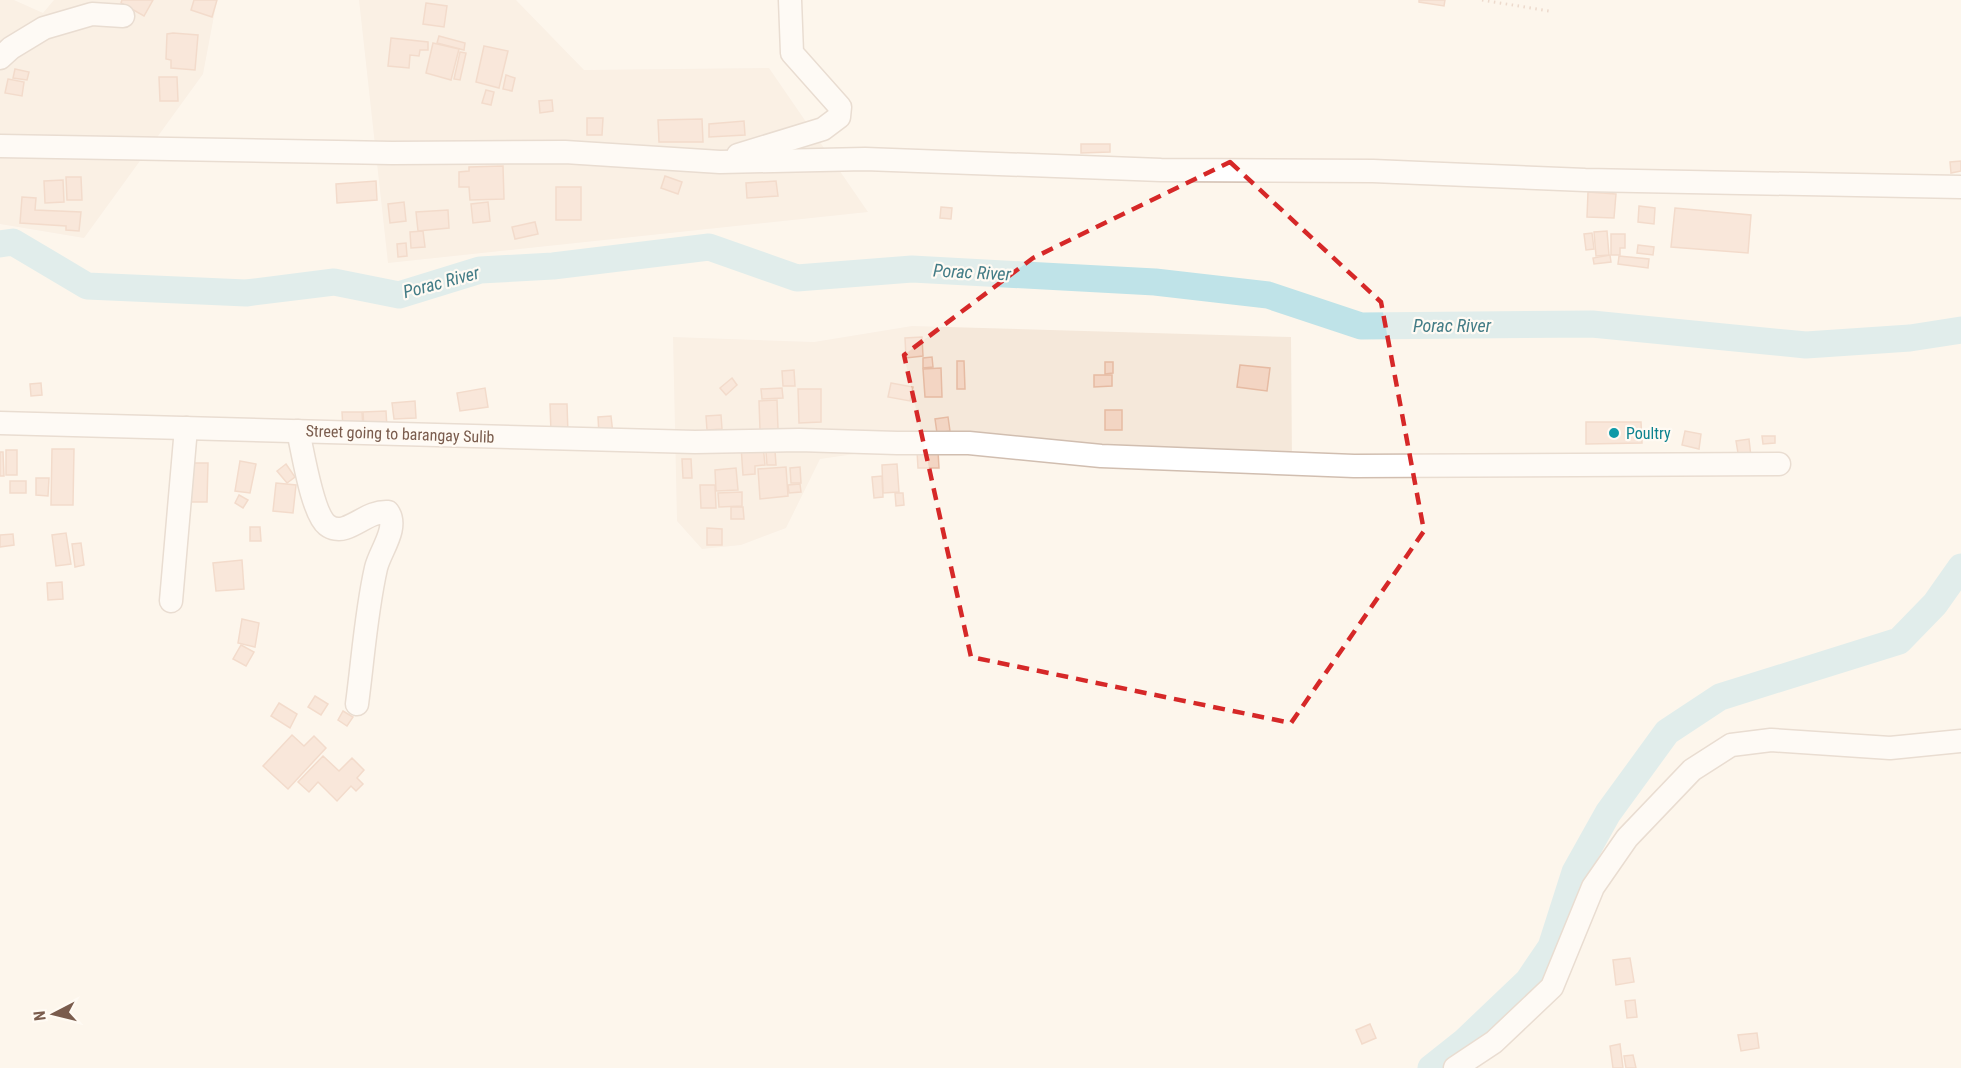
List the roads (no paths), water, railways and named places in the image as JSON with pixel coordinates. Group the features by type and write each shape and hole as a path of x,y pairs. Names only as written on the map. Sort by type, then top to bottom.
{"street":[{"path":"720,162 823,129 839,117 840,107 792,53 790,0"},
{"path":"0,58 11,48 44,28 92,14 123,16"},
{"path":"0,146 403,153 565,152 720,162 865,159 1161,170 1373,171 1585,180 1961,187"},
{"name":"Street going to barangay Sulib","path":"0,423 695,442 799,440 969,443 1101,456 1354,465 1779,464"},
{"path":"171,601 186,428"},
{"path":"298,431 316,508 326,525 336,530 378,512 388,512 391,516 391,528 376,566 357,704"},
{"path":"1455,1068 1494,1042 1552,987 1593,887 1627,838 1692,770 1731,745 1771,740 1890,748 1961,741"}],"waterway":[{"name":"Porac River","path":"0,244 13,242 87,286 246,293 334,282 399,295 480,270 553,266 709,247 797,278 912,269 1155,282 1268,295 1361,326 1592,324 1806,345 1910,338 1961,330"},
{"path":"1431,1068 1465,1041 1528,981 1551,947 1575,872 1608,813 1667,732 1720,697 1899,641 1935,604 1961,567"}],"place":[{"name":"Poultry","path":"1614,433"}]}
